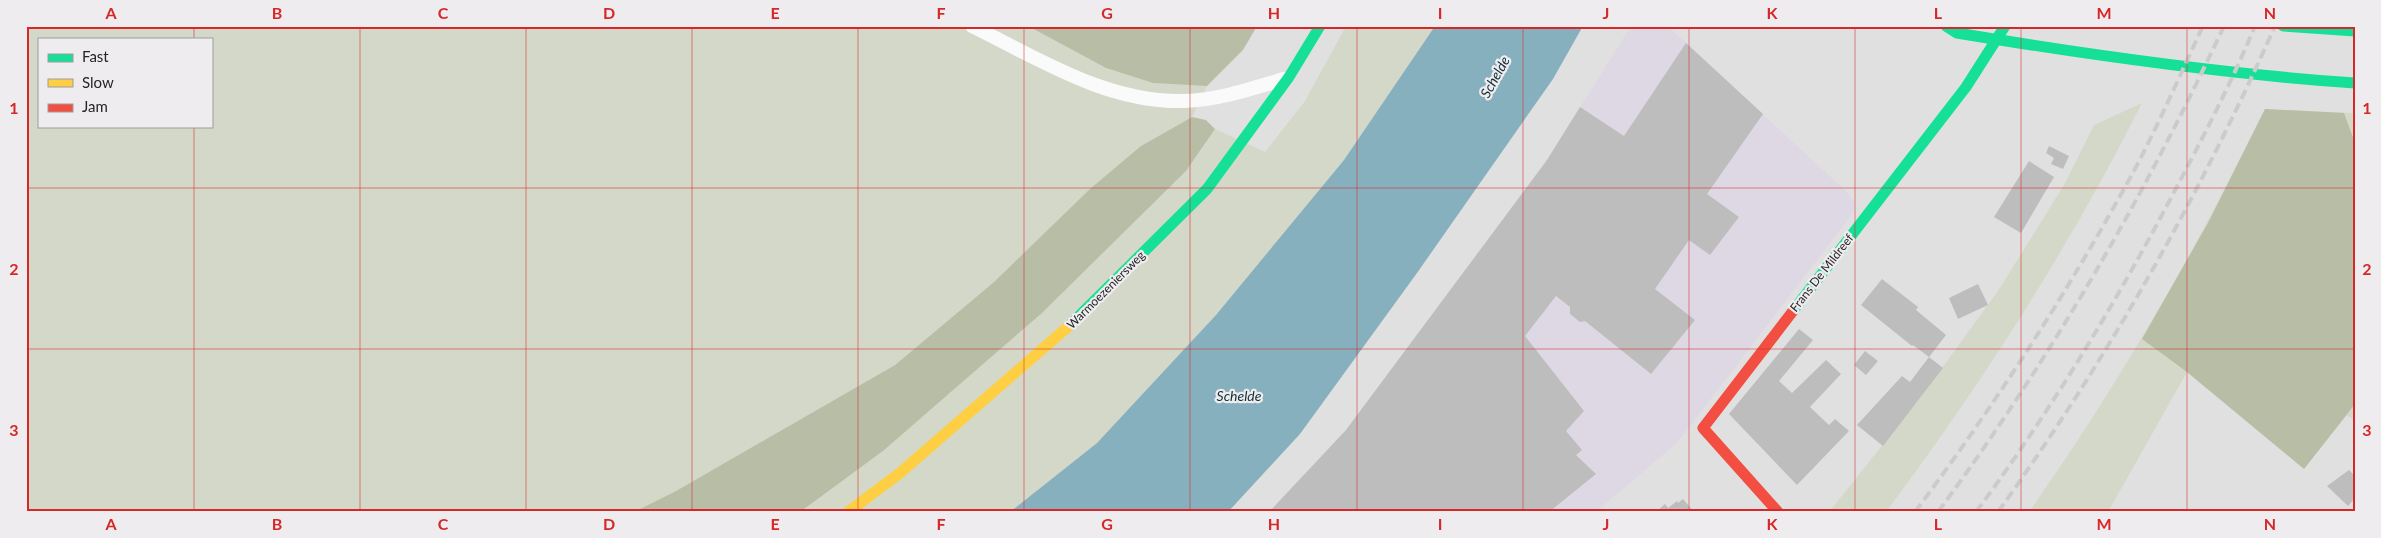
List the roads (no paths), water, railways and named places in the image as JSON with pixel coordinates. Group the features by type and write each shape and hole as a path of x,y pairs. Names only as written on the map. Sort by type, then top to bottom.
{"main road":[{"name":"Warmoezeniersweg","path":"848,512 900,473 1061,334 1207,189 1289,77 1320,26"},
{"path":"1946,26 1957,33 2122,60 2219,72 2355,83"},
{"name":"Frans De Mildreef","path":"1778,512 1703,428 1966,86 2005,26"},
{"path":"2283,26 2355,30"}],"lane":[{"path":"972,26 1094,85 1136,98 1184,101 1232,95 1289,77"}],"water":[{"name":"Schelde","path":"1435,26 1583,26 1553,79 1417,273 1300,434 1228,512 1010,512 1097,443 1216,315 1344,160"}],"railway":[{"path":"1915,512 2004,386 2086,256 2145,150 2203,26"},
{"path":"1938,512 2019,396 2093,276 2161,153 2224,26"},
{"path":"1976,512 2030,436 2080,358 2127,278 2205,133 2255,26"},
{"path":"1998,512 2077,396 2149,276 2215,153 2275,26"}]}
